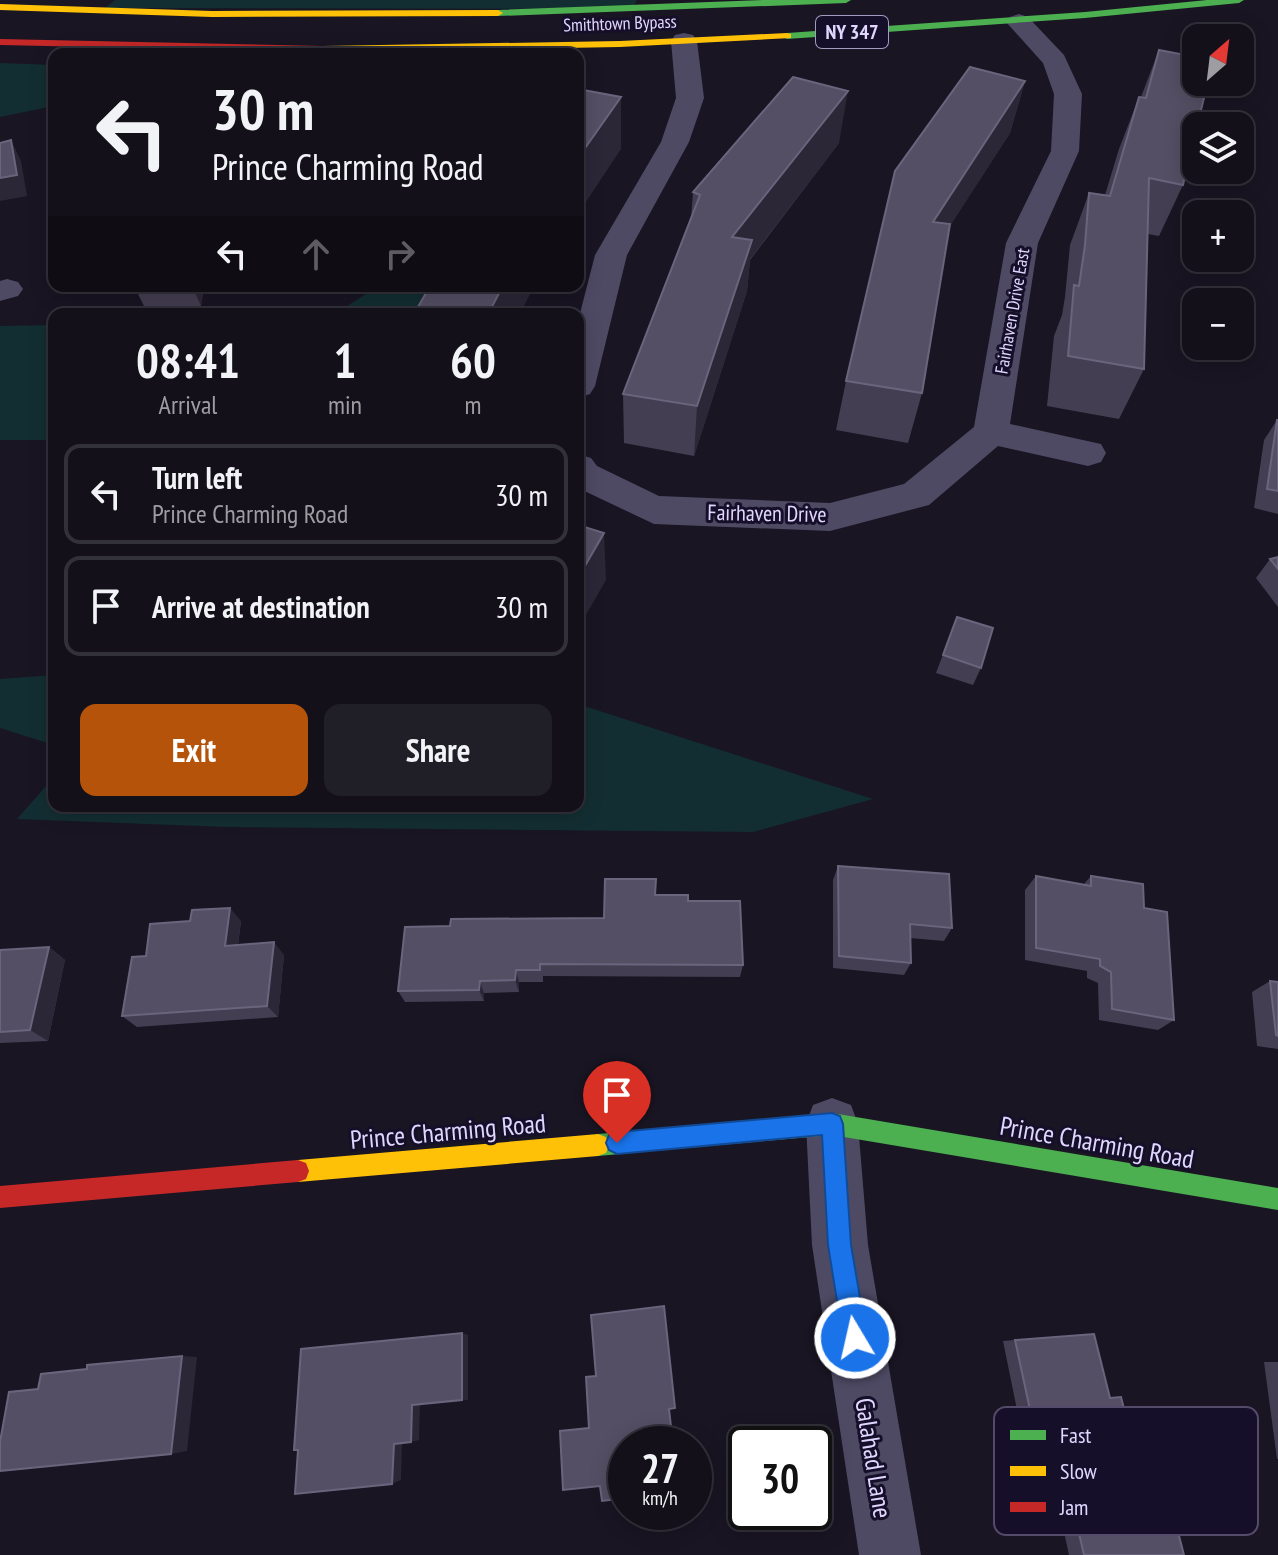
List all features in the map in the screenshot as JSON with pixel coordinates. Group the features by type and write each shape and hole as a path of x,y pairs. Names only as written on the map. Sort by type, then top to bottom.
{"main road":[{"name":"Smithtown Bypass","path":"0,7 235,14 500,14 846,0"},
{"name":"Smithtown Bypass","path":"0,42 336,48 684,41 1019,22 1239,0"},
{"name":"Prince Charming Road","path":"0,1197 832,1124 1278,1199"}],"street":[{"name":"Fairhaven Drive East","path":"991,432 1022,243 1065,151 1068,94 1055,61 1019,22"},
{"path":"584,362 611,255 675,142 690,98 684,41"},
{"path":"991,432 1088,453"},
{"name":"Fairhaven Drive","path":"584,475 654,510 830,517 916,495 991,432"},
{"name":"Galahad Lane","path":"832,1124 840,1245 890,1555"}],"green space":[{"path":"115,0 637,0 632,9 105,8"},
{"path":"0,63 48,65 48,107 0,117"},
{"path":"369,292 434,292 423,308 344,308"},
{"path":"48,325 48,440 0,440 0,326"},
{"path":"48,675 48,743 0,728 0,679"},
{"path":"584,706 873,799 753,832 226,827 17,819 48,784 48,812 584,812"}],"building":[{"path":"1159,50 1182,54 1182,96 1204,96 1200,112 1182,112 1183,185 1149,178 1144,369 1068,356 1074,285 1079,286 1089,193 1110,196 1139,97 1146,98"},
{"path":"970,67 1025,81 933,222 950,224 922,393 846,381 895,171"},
{"path":"793,77 848,91 732,237 752,240 697,406 623,394 700,195 693,192"},
{"path":"584,90 621,97 584,149"},
{"path":"11,140 17,175 0,178 0,143"},
{"path":"427,292 500,292 491,308 417,308"},
{"path":"1278,420 1278,491 1267,489"},
{"path":"584,527 604,533 584,568"},
{"path":"1278,557 1278,569 1270,559"},
{"path":"957,617 993,628 981,668 943,655"},
{"path":"838,866 949,874 952,928 910,924 911,963 839,956"},
{"path":"1036,876 1091,886 1091,876 1143,884 1144,908 1167,912 1174,1020 1112,1009 1111,972 1100,966 1100,959 1036,948"},
{"path":"605,879 656,879 655,895 688,895 688,901 740,901 743,965 540,964 540,970 516,970 515,980 480,981 479,990 398,991 405,927 450,926 451,919 604,918"},
{"path":"230,908 225,946 274,942 267,1006 122,1016 132,957 146,956 150,924 190,921 192,910"},
{"path":"49,947 30,1030 0,1032 0,950"},
{"path":"1270,981 1278,982 1278,1036 1276,1035"},
{"path":"664,1306 675,1408 669,1409 671,1426 608,1426 608,1500 602,1501 600,1486 563,1490 560,1431 589,1428 586,1377 596,1376 591,1315"},
{"path":"462,1333 462,1400 412,1405 411,1442 394,1444 392,1484 295,1494 298,1450 294,1450 301,1349"},
{"path":"1094,1334 1110,1398 1121,1397 1124,1407 1029,1407 1015,1340"},
{"path":"182,1356 171,1454 0,1471 0,1442 9,1392 38,1389 41,1374 87,1369 87,1365"},
{"path":"1079,1535 1179,1535 1184,1555 1084,1555"}],"traffic: fast":[{"path":"498,13 846,0"},
{"path":"787,36 1085,15 1239,0"},
{"path":"598,1145 832,1124 1278,1199"}],"traffic: slow":[{"path":"0,7 212,14 498,13"},
{"path":"382,48 620,44 787,36"},
{"path":"298,1171 598,1145"}],"traffic: jam":[{"path":"0,42 277,48"},
{"path":"0,1197 298,1171"}],"route":[{"path":"617,1143 832,1124 840,1245 855,1338"}]}
